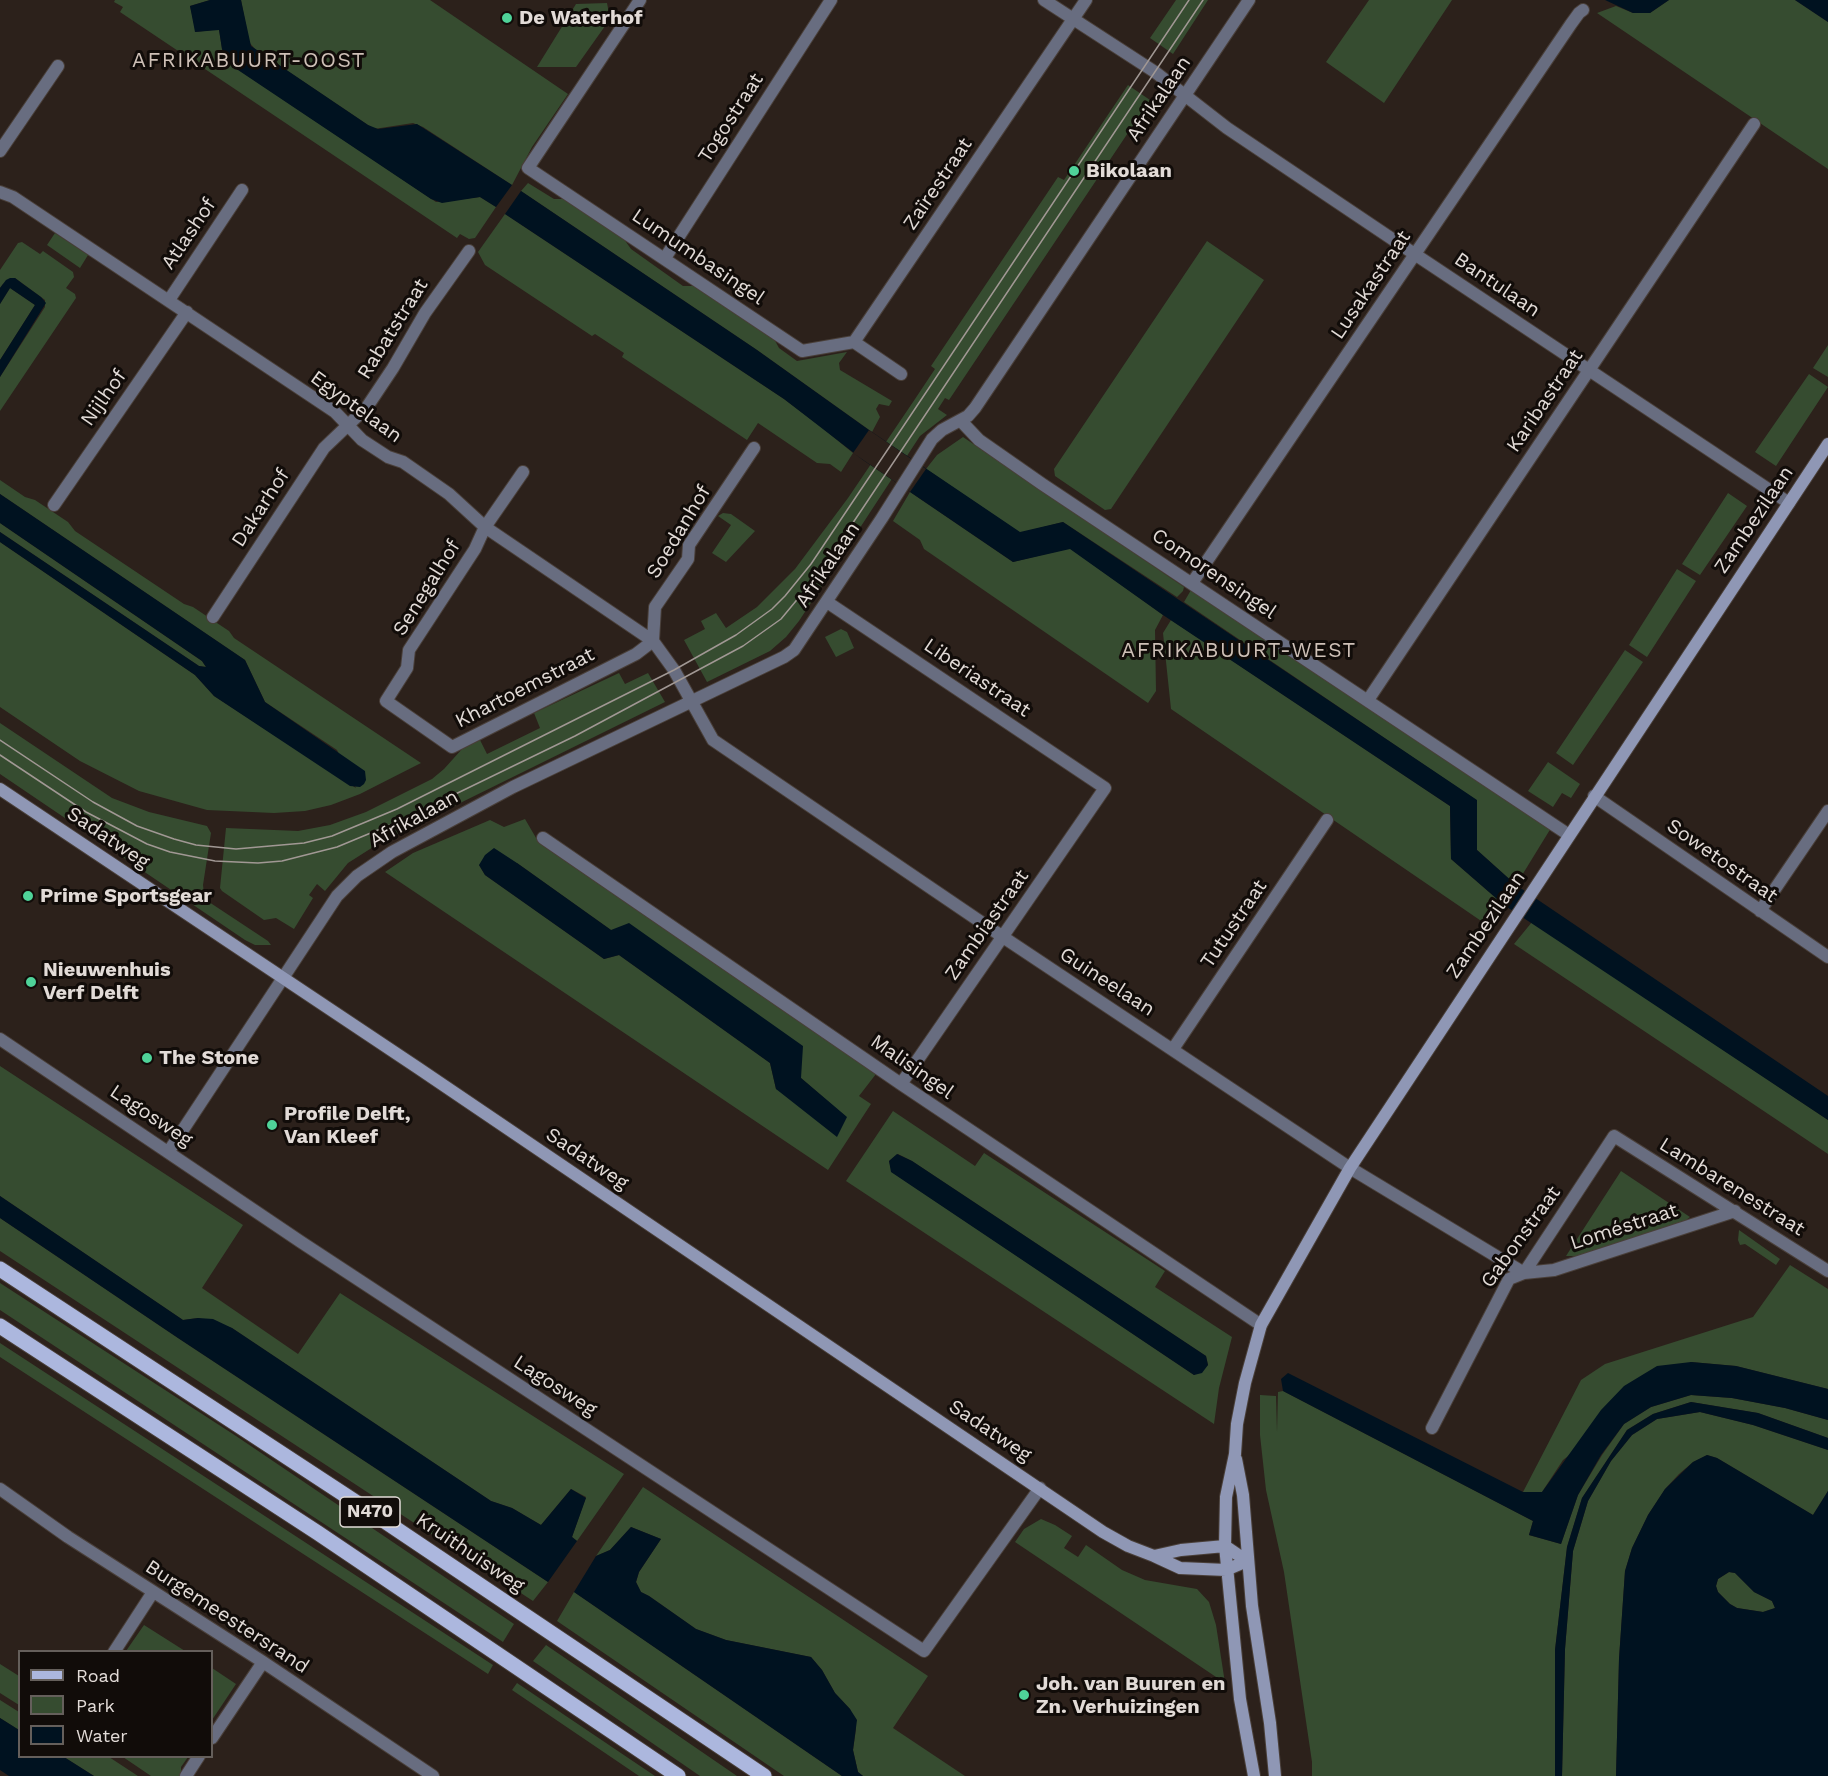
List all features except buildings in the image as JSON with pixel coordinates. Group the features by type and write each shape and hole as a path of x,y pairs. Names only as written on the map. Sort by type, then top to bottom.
{"main road":[{"name":"Kruithuisweg","path":"0,1269 383,1520 764,1776"},
{"name":"N470","path":"0,1326 318,1533 678,1776"}],"street":[{"name":"Lumumbasingel","path":"640,0 528,168 802,351 854,342"},
{"name":"Togostraat","path":"665,258 831,0"},
{"path":"1044,0 1155,72 1185,97"},
{"name":"Zaïrestraat","path":"854,342 1086,0"},
{"name":"Afrikalaan","path":"169,1151 337,896 368,867 513,787 784,657 794,650 932,439 942,430 961,421 975,408 1248,0"},
{"name":"Lusakastraat","path":"1192,583 1571,24 1583,10"},
{"path":"0,151 58,66"},
{"name":"Bantulaan","path":"1185,97 1227,128 1789,503"},
{"name":"Karibastraat","path":"1368,700 1754,124"},
{"name":"Atlashof","path":"169,300 242,190"},
{"name":"Egyptelaan","path":"0,192 14,197 335,412 363,440 388,457 403,462 449,494 485,526 653,641 674,670 691,701"},
{"name":"Rabatstraat","path":"348,425 367,407 425,313 468,251"},
{"name":"Nijlhof","path":"54,505 187,312"},
{"path":"854,342 901,374"},
{"name":"Comorensingel","path":"961,421 979,440 1569,835"},
{"name":"Dakarhof","path":"213,617 324,447 348,425"},
{"name":"Zambezilaan","path":"1254,1776 1240,1699 1225,1546 1226,1497 1236,1454 1237,1424 1261,1325 1350,1168 1828,444"},
{"name":"Soedanhof","path":"653,641 655,607 688,559 688,545 754,448"},
{"name":"Senegalhof","path":"386,701 408,668 409,650 475,549 485,526 523,471"},
{"name":"Liberiastraat","path":"827,602 1105,788"},
{"name":"Khartoemstraat","path":"386,701 452,747 636,654 653,641"},
{"name":"Guineelaan","path":"691,701 713,740 1003,938 1350,1168 1524,1273"},
{"name":"Zambiastraat","path":"901,1084 1105,788"},
{"name":"Sadatweg","path":"0,789 1119,1542 1180,1568 1226,1570 1247,1561"},
{"name":"Sowetostraat","path":"1594,796 1828,957"},
{"path":"1760,911 1828,811"},
{"name":"Tutustraat","path":"1173,1049 1327,820"},
{"name":"Malisingel","path":"543,838 901,1084 1261,1325"},
{"name":"Lagosweg","path":"0,1039 311,1248 924,1652 1040,1488"},
{"name":"Lambarenestraat","path":"1614,1136 1828,1271"},
{"name":"Gabonstraat","path":"1432,1428 1509,1279 1524,1273 1614,1136"},
{"name":"Loméstraat","path":"1524,1273 1554,1270 1735,1211"},
{"name":"Zambezilaan","path":"1236,1454 1243,1494 1247,1561 1275,1776"},
{"name":"Burgemeestersrand","path":"0,1489 68,1537 263,1662 433,1776"},
{"path":"1154,1556 1180,1550 1225,1546 1247,1561"},
{"path":"115,1650 153,1592"},
{"path":"213,1737 263,1662"},
{"path":"186,1776 198,1758"}],"green space":[{"path":"115,0 210,0 190,6 196,32 219,29 222,49 233,66 436,202 480,197 496,207 475,238 469,239 460,234 457,238 120,12 123,7 114,2"},
{"path":"241,0 430,0 568,94 532,147 512,185 423,127 413,123 374,129 255,49 249,42"},
{"path":"1176,0 1208,0 1173,54 1150,38"},
{"path":"1369,0 1452,0 1384,103 1326,62"},
{"path":"1669,0 1795,0 1828,22 1828,169 1597,13 1616,6 1633,13 1650,13"},
{"path":"607,3 610,19 576,67 537,67 576,4"},
{"path":"1128,85 1150,100 949,400 945,398 938,409 947,415 920,436 799,621 786,637 770,651 707,682 684,640 705,629 701,621 716,613 726,628 757,607 795,569 848,498 913,402 935,369 931,366 1058,177 1064,180"},
{"path":"528,183 554,199 564,199 624,239 631,249 683,286 694,286 773,337 779,348 797,361 847,352 839,363 840,370 892,401 889,406 879,404 876,409 880,417 872,432 757,350 521,191"},
{"path":"505,214 784,399 820,426 853,453 841,472 830,464 817,463 758,423 747,440 622,357 624,353 595,334 592,336 485,265 478,252"},
{"path":"55,233 88,255 80,268 47,245"},
{"path":"1207,241 1264,280 1111,509 1105,510 1055,476 1054,469"},
{"path":"22,242 40,254 43,251 73,272 74,277 66,288 75,294 76,298 0,411 0,377 45,307 45,300 15,278 0,288 0,270 18,243"},
{"path":"10,288 35,305 0,360 0,304"},
{"path":"1828,345 1828,377 1813,368"},
{"path":"1809,374 1828,387 1776,466 1755,452"},
{"path":"963,437 1184,587 1183,591 1177,597 1063,522 1020,533 926,469 937,455"},
{"path":"0,480 68,522 75,531 184,604 193,607 229,631 234,638 421,763 360,794 331,805 305,811 274,813 207,810 139,791 80,761 0,707 0,542 195,675 214,696 356,788 337,750 265,702 245,660 0,494"},
{"path":"910,492 1013,562 1070,548 1163,615 1155,630 1156,691 1148,703 924,549 920,540 893,521"},
{"path":"1728,493 1747,506 1700,575 1682,564"},
{"path":"723,513 731,514 755,531 726,562 712,553 731,525 718,516"},
{"path":"0,523 202,661 206,667 199,666 0,532"},
{"path":"1677,569 1696,581 1647,657 1629,645"},
{"path":"1191,590 1551,828 1516,885 1477,850 1476,800 1184,602"},
{"path":"1171,620 1450,806 1451,859 1504,905 1490,927 1171,709 1163,633"},
{"path":"841,629 847,632 854,648 836,657 825,637"},
{"path":"1625,650 1643,662 1573,765 1556,753"},
{"path":"619,673 625,684 648,673 665,702 381,842 348,863 325,891 317,884 309,895 313,898 294,929 276,918 264,920 220,888 226,828 298,831 330,825 366,812 432,779 462,749 480,740 487,754 540,728 534,713"},
{"path":"0,723 112,798 149,812 207,826 211,833 203,885 204,894 209,902 271,945 255,945 245,940 0,774"},
{"path":"1548,762 1580,784 1571,798 1562,793 1553,807 1528,791"},
{"path":"525,819 539,843 876,1074 859,1096 871,1104 828,1170 385,872 413,853 490,820 504,827","holes":["517,863 611,930 801,1078 846,1117 776,1089 770,1063 619,955 604,959 485,875 479,865"]},
{"path":"1532,922 1828,1120 1828,1154 1514,944"},
{"path":"0,1066 243,1225 202,1288 298,1354 340,1293 624,1474 577,1541 572,1537 586,1497 571,1489 541,1525 512,1508 491,1501 232,1328 198,1318 183,1320 0,1196"},
{"path":"893,1111 975,1166 984,1153 1165,1271 1155,1287 1232,1337 1219,1388 1214,1424 846,1181","holes":["898,1154 912,1161 1206,1356 1208,1365 1194,1375 892,1172 889,1161"]},
{"path":"1621,1171 1690,1217 1684,1222 1577,1256 1566,1256"},
{"path":"0,1218 548,1582 533,1601 0,1251"},
{"path":"1739,1230 1780,1259 1776,1265 1745,1244 1740,1245"},
{"path":"1790,1265 1828,1289 1828,1389 1736,1366 1691,1362 1563,1460 1542,1492 1523,1492 1581,1380 1605,1364 1753,1317"},
{"path":"0,1283 236,1436 514,1624 503,1642 0,1310"},
{"path":"0,1343 493,1665 488,1674 0,1357"},
{"path":"1283,1391 1533,1521 1529,1535 1561,1544 1578,1495 1602,1455 1624,1424 1651,1407 1691,1395 1732,1398 1785,1408 1828,1420 1828,1438 1758,1413 1691,1402 1653,1414 1627,1430 1582,1498 1567,1547 1555,1650 1555,1776 1312,1776 1312,1762 1284,1572 1266,1490 1260,1435 1260,1395 1276,1396 1277,1432 1278,1392"},
{"path":"1700,1412 1753,1425 1828,1450 1828,1491 1813,1515 1717,1458 1707,1455 1693,1462 1665,1489 1648,1515 1632,1548 1625,1571 1619,1659 1616,1776 1562,1776 1565,1649 1573,1551 1588,1501 1611,1461 1632,1435 1657,1419"},
{"path":"643,1487 928,1676 893,1728 965,1776 863,1776 858,1772 853,1750 856,1729 850,1709 835,1693 822,1670 811,1657 726,1640 696,1629 641,1592 636,1582 639,1572 661,1539 631,1527 610,1550 596,1556"},
{"path":"1041,1519 1072,1536 1064,1548 1078,1557 1086,1545 1122,1570 1145,1580 1197,1589 1209,1602 1216,1625 1225,1683 1015,1542 1024,1529"},
{"path":"1729,1572 1735,1573 1754,1592 1772,1601 1775,1608 1763,1612 1737,1608 1730,1604 1718,1592 1716,1586 1718,1579"},
{"path":"574,1592 842,1776 784,1776 557,1621"},
{"path":"144,1625 183,1650 127,1650"},
{"path":"546,1645 737,1776 700,1776 533,1661"},
{"path":"0,1664 18,1675 18,1704 0,1693"},
{"path":"213,1669 236,1684 213,1718"},
{"path":"517,1683 655,1776 639,1776 512,1690"},
{"path":"0,1700 18,1711 18,1729 0,1718"},
{"path":"66,1758 111,1758 138,1776 94,1776"},
{"path":"124,1758 187,1758 181,1767 181,1776 151,1776"}],"water":[{"path":"210,0 241,0 251,46 368,125 378,129 417,124 512,185 496,207 480,197 442,203 431,199 232,66 222,49 219,30 195,32 190,6"},
{"path":"1605,0 1669,0 1650,13 1633,13"},
{"path":"1795,0 1828,0 1828,22"},
{"path":"521,191 757,350 869,430 1020,532 1063,522 1477,800 1477,850 1516,885 1828,1096 1828,1120 1504,905 1451,859 1450,806 1163,615 1070,549 1013,562 863,460 784,399 505,214"},
{"path":"10,278 15,278 46,303 0,377 0,360 35,305 10,288 0,304 0,288"},
{"path":"0,494 245,660 265,702 365,771 364,784 360,787 350,786 214,696 195,675 0,542 0,532 199,666 206,667 202,661 0,523"},
{"path":"494,848 611,930 629,923 803,1046 801,1078 847,1117 837,1137 776,1089 770,1063 619,955 604,959 485,875 479,865 485,855"},
{"path":"897,1154 912,1161 1206,1356 1208,1365 1202,1373 1194,1375 891,1172 889,1161"},
{"path":"0,1196 183,1320 213,1319 232,1328 491,1501 512,1508 541,1525 571,1489 586,1498 572,1537 577,1541 548,1582 0,1218"},
{"path":"1691,1362 1736,1366 1828,1389 1828,1420 1785,1408 1732,1398 1691,1395 1651,1407 1624,1424 1601,1455 1578,1495 1561,1544 1529,1535 1533,1521 1283,1391 1281,1379 1288,1373 1523,1492 1542,1492 1601,1410 1624,1386 1657,1366"},
{"path":"1691,1402 1758,1413 1828,1438 1828,1450 1753,1425 1700,1412 1657,1419 1632,1435 1611,1461 1588,1501 1573,1551 1565,1649 1562,1776 1555,1776 1555,1650 1567,1547 1582,1498 1627,1430 1653,1414"},
{"path":"1707,1455 1717,1458 1813,1515 1828,1491 1828,1776 1616,1776 1619,1659 1625,1571 1632,1548 1648,1515 1665,1489 1693,1462","holes":["1729,1572 1735,1573 1754,1592 1772,1601 1775,1608 1763,1612 1737,1608 1730,1604 1718,1592 1716,1586 1718,1579"]},
{"path":"631,1527 661,1539 639,1572 636,1582 641,1592 696,1629 726,1640 811,1657 822,1670 835,1693 857,1720 853,1750 858,1772 863,1776 842,1776 574,1592 596,1556 610,1550"},
{"path":"0,1718 18,1729 18,1758 66,1758 94,1776 9,1776 0,1770"}],"pier":[{"path":"869,430 926,469 910,492 853,453"}],"tram line":[{"path":"0,740 93,802 137,826 174,839 196,845 236,849 304,843 332,836 397,809 674,670 736,635 772,609 811,564 1189,0"},
{"path":"0,755 86,812 147,844 170,852 215,861 258,863 282,861 337,847 402,820 575,736 743,646 781,619 820,572 1203,0"}],"place":[{"name":"De Waterhof","path":"507,18"},
{"name":"Bikolaan","path":"1074,171"},
{"name":"Prime Sportsgear","path":"28,896"},
{"name":"Nieuwenhuis Verf Delft","path":"31,982"},
{"name":"The Stone","path":"147,1058"},
{"name":"Profile Delft, Van Kleef","path":"272,1125"},
{"name":"Joh. van Buuren en Zn. Verhuizingen","path":"1024,1695"}],"district":[{"name":"AFRIKABUURT-OOST","path":"249,61"},
{"name":"AFRIKABUURT-WEST","path":"1239,651"}]}
